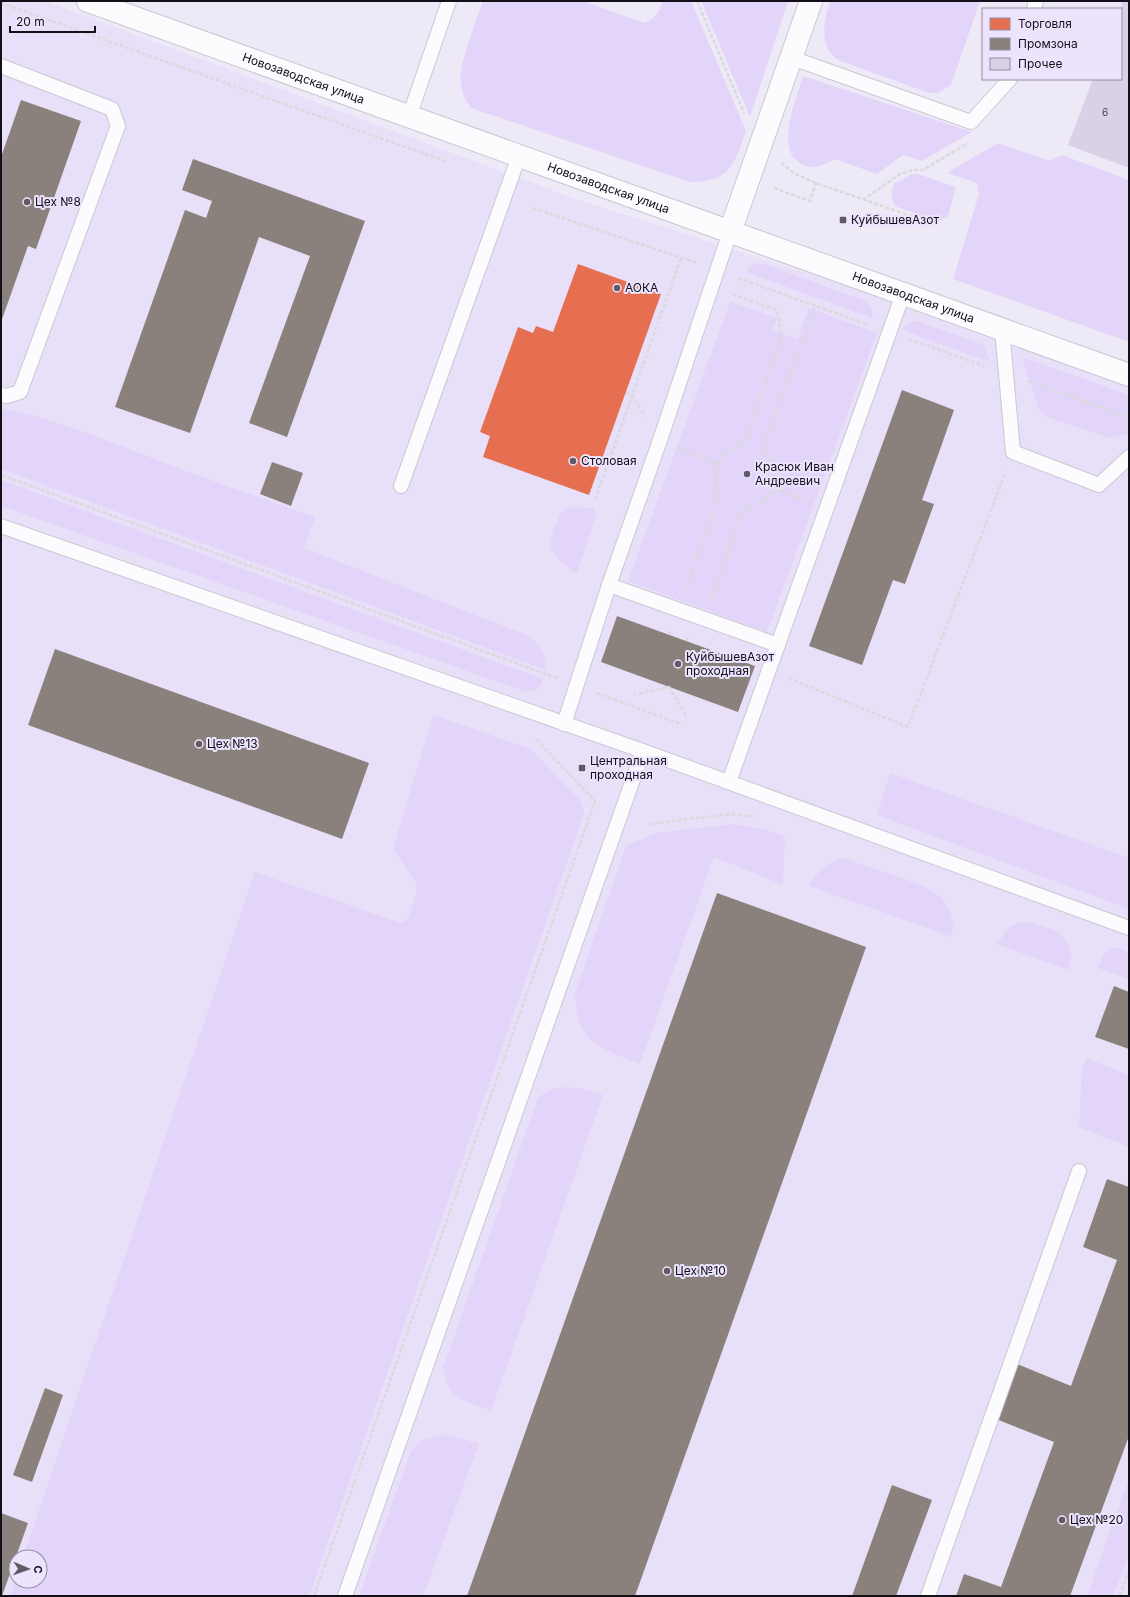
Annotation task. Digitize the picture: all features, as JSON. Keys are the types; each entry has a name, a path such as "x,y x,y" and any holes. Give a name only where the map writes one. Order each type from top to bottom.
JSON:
{"main road":[{"name":"Новозаводская улица","path":"88,1 1129,375"},
{"path":"730,232 812,1"}],"lane":[{"path":"410,117 449,1"},
{"path":"792,58 971,122 1009,80"},
{"path":"1,66 112,109 118,126 20,392 7,396 1,395"},
{"path":"401,486 519,156"},
{"path":"564,724 608,585 660,440 730,232"},
{"path":"729,782 903,294"},
{"path":"1002,329 1013,452 1099,485 1129,457"},
{"path":"1,526 643,751 1129,928"},
{"path":"608,585 778,645"},
{"path":"345,1596 643,751"},
{"path":"928,1596 1079,1171"}],"path":[{"path":"697,1 746,115"},
{"path":"1,3 445,161"},
{"path":"863,200 900,174 913,170 922,170 973,140"},
{"path":"776,159 794,173 816,183 931,223"},
{"path":"769,186 810,201 816,183"},
{"path":"595,500 681,258"},
{"path":"669,635 719,496 715,484 714,473 725,454 744,443 781,339 779,319 776,310 732,294"},
{"path":"704,619 744,508 763,501 769,496 774,488 776,479 775,469 771,458 763,448 815,306"},
{"path":"771,664 790,680 908,726 1013,452"},
{"path":"1,475 684,725"},
{"path":"774,488 827,509"},
{"path":"633,695 669,687 687,717"},
{"path":"314,1596 595,801 532,735"},
{"path":"648,824 729,814 761,817"},
{"path":"1120,1596 1129,1572"}],"shaded area":[{"path":"1,1 45,1 576,199 1129,377 1129,1596 1,1596"},
{"path":"483,1 583,1 644,23 656,15 663,1 691,1 746,131 734,162 723,175 714,179 690,182 471,108 462,91 462,66 468,43"},
{"path":"701,1 788,1 750,117"},
{"path":"830,1 980,1 951,85 938,93 929,93 838,60 827,48 824,33"},
{"path":"803,76 972,132 922,161 903,155 877,174 835,159 818,166 809,167 800,163 793,157 789,148 788,138 791,116"},
{"path":"998,143 1050,161 1062,155 1129,180 1129,342 953,279 979,194 977,183 947,173"},
{"path":"911,174 918,174 956,187 948,216 939,221 897,207 893,202 892,196 894,184"},
{"path":"764,264 866,301 872,308 872,318 746,272 750,266"},
{"path":"730,302 777,318 772,330 797,339 809,308 877,333 767,632 628,581"},
{"path":"913,321 920,322 984,345 990,362 902,330 907,324"},
{"path":"1022,357 1129,395 1129,433 1114,437 1106,437 1047,417 1038,408"},
{"path":"1,408 62,424 198,476 315,517 304,548 529,636 544,654 546,670 1,469"},
{"path":"1,480 543,679 542,682 537,689 526,692 1,506"},
{"path":"575,507 593,508 597,514 577,573 559,559 552,551 551,545 553,534 557,521 565,509"},
{"path":"433,715 531,749 582,803 584,814 309,1596 10,1596 12,1589 48,1589 48,1549 26,1549 255,872 401,923 408,919 416,894 416,883 393,849"},
{"path":"890,773 1129,858 1129,909 877,815"},
{"path":"733,824 764,829 785,836 783,885 714,857 640,1064 599,1046 585,1034 581,1026 575,993 626,846 655,833"},
{"path":"844,858 921,885 941,897 949,909 953,924 952,937 809,886 823,868 832,862"},
{"path":"1021,922 1031,922 1059,932 1068,943 1071,956 1068,970 997,944 1009,927"},
{"path":"1110,948 1119,948 1129,952 1129,979 1098,968 1104,953"},
{"path":"1086,1058 1129,1075 1129,1147 1079,1127 1082,1070"},
{"path":"566,1087 584,1089 603,1095 491,1411 465,1401 453,1393 445,1379 443,1368 538,1098 551,1090"},
{"path":"441,1435 456,1437 479,1444 423,1596 359,1596 411,1451 423,1440"},
{"path":"1129,1478 1129,1555 1113,1596 1087,1596"}],"building: Торговля":[{"path":"578,264 661,294 589,495 483,457 490,436 480,432 518,327 533,333 536,326 553,332"}],"building: Промзона":[{"name":"Цех №8","path":"21,100 81,121 36,249 28,246 1,322 1,157"},
{"path":"193,159 365,221 287,437 249,423 310,256 259,237 190,433 115,407 185,210 206,218 212,201 182,190"},
{"path":"902,390 954,410 922,500 934,504 905,584 893,580 862,665 809,646"},
{"path":"272,462 303,473 291,506 260,494"},
{"name":"КуйбышевАзот проходная","path":"617,616 755,666 738,712 601,662"},
{"name":"Цех №13","path":"55,649 369,763 342,839 28,725"},
{"name":"Цех №10","path":"717,893 866,947 635,1596 467,1596"},
{"path":"1114,986 1129,992 1129,1049 1095,1037"},
{"path":"1107,1179 1129,1187 1129,1436 1070,1596 956,1596 964,1574 1001,1587 1054,1442 996,1419 1017,1364 1071,1386 1117,1260 1083,1247"},
{"path":"45,1388 63,1395 32,1482 13,1475"},
{"path":"892,1485 932,1500 896,1596 852,1596"},
{"path":"1,1513 28,1523 19,1549 8,1549 8,1579 1,1596"}],"building: Прочее":[{"path":"1123,1 1129,1 1129,168 1068,145 1093,80 1122,80 1122,8 1120,8"}],"place":[{"name":"Цех №8","path":"27,202"},
{"name":"КуйбышевАзот","path":"843,220"},
{"name":"АОКА","path":"617,288"},
{"name":"Столовая","path":"573,461"},
{"name":"Красюк Иван Андреевич","path":"747,474"},
{"name":"КуйбышевАзот проходная","path":"678,664"},
{"name":"Цех №13","path":"199,744"},
{"name":"Центральная проходная","path":"582,768"},
{"name":"Цех №10","path":"667,1271"},
{"name":"Цех №20","path":"1062,1520"}]}
